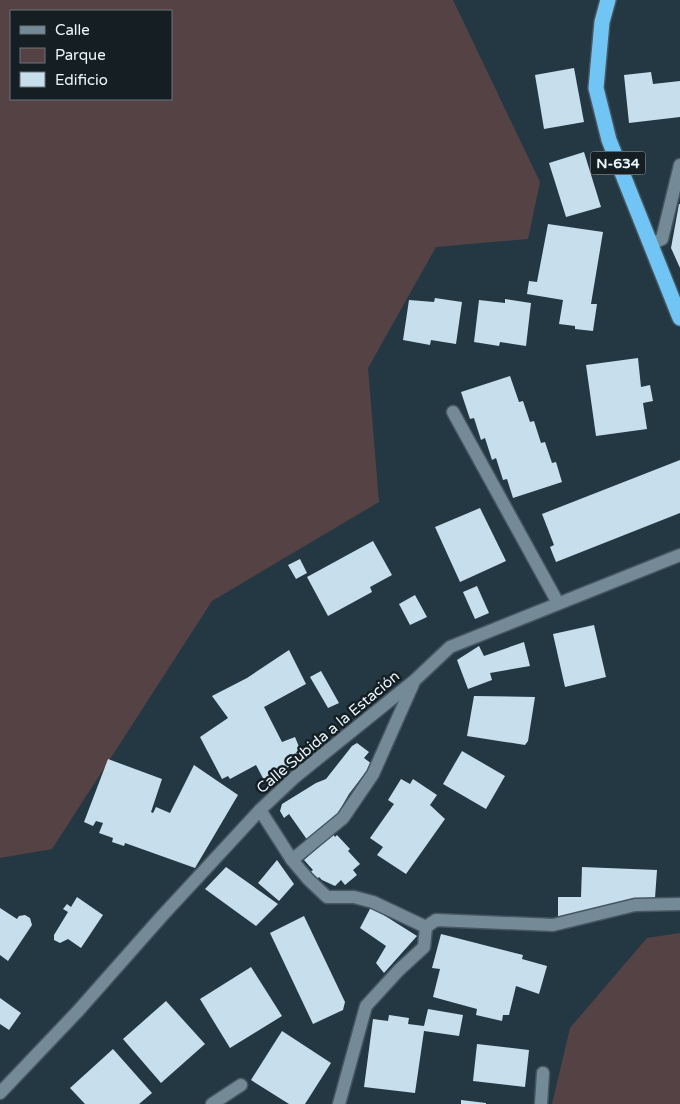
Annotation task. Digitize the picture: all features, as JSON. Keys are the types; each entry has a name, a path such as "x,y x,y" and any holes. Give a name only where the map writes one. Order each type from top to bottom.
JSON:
{"highway":[{"name":"N-634","path":"608,0 602,22 596,88 609,140 680,318"}],"street":[{"path":"651,244 662,239 680,165"},
{"path":"453,412 558,603"},
{"name":"Calle Subida a la Estación","path":"0,1094 260,810 295,777 414,681 450,647 680,555"},
{"path":"292,860 342,818 373,774 414,681"},
{"path":"260,810 292,860 327,897 354,898 373,902 426,927"},
{"path":"339,1104 366,1006 399,970 424,947 426,927 436,920 553,926 635,905 680,904"},
{"path":"541,1104 543,1072"},
{"path":"212,1104 240,1085"}],"green space":[{"path":"0,0 453,0 540,182 528,239 436,247 368,368 379,502 212,601 52,849 0,858"},
{"path":"680,933 680,1104 552,1104 570,1028 647,938"}],"building":[{"path":"574,68 584,122 544,129 535,75"},
{"path":"651,72 653,84 680,81 680,117 629,123 624,75"},
{"path":"584,152 601,207 566,217 549,163"},
{"path":"680,204 680,268 671,248"},
{"path":"548,224 603,232 591,304 597,304 593,331 575,329 575,326 559,324 563,300 527,294 529,281 537,282"},
{"path":"435,298 462,302 456,344 431,340 430,345 403,340 409,300 434,302"},
{"path":"505,299 531,303 526,346 500,342 499,346 474,342 479,300 505,303"},
{"path":"638,358 641,387 650,385 653,401 643,403 647,429 596,436 586,365"},
{"path":"510,376 519,402 523,401 530,422 534,421 541,443 545,442 552,463 556,462 562,482 513,498 507,479 503,480 496,458 492,460 485,438 481,440 474,418 470,419 461,392"},
{"path":"680,460 680,513 556,562 550,547 554,545 542,514"},
{"path":"480,508 506,561 460,582 435,527"},
{"path":"373,541 392,575 370,587 372,592 328,616 307,577"},
{"path":"300,559 307,573 296,579 288,565"},
{"path":"477,586 489,613 475,619 463,592"},
{"path":"415,595 427,617 410,625 399,604"},
{"path":"594,625 606,677 565,687 553,634"},
{"path":"524,642 530,666 490,673 492,680 468,689 457,660 479,646 484,656"},
{"path":"289,650 306,684 264,707 282,742 295,737 304,759 264,780 256,765 230,779 228,776 222,779 200,737 228,718 212,696 247,678"},
{"path":"321,671 339,703 328,708 310,677"},
{"path":"474,696 535,697 528,741 525,745 467,736"},
{"path":"357,743 369,752 364,758 372,764 349,794 338,813 308,841 289,814 284,818 280,811 282,804 326,779 352,746"},
{"path":"462,751 505,776 486,809 443,784"},
{"path":"108,759 162,779 151,812 153,813 156,807 170,813 194,765 238,795 195,868 125,843 124,846 112,842 113,838 99,833 103,823 96,821 93,826 84,822"},
{"path":"401,779 410,784 413,779 437,795 430,805 445,819 406,874 377,855 383,847 370,838 394,804 388,800"},
{"path":"333,834 335,837 337,835 350,849 348,851 360,864 353,870 357,875 345,885 341,880 335,886 319,877 315,881 309,873 313,870 304,860"},
{"path":"277,860 294,884 279,901 258,883"},
{"path":"226,867 278,904 256,926 205,889"},
{"path":"582,867 657,870 655,898 558,917 558,897 581,897"},
{"path":"77,897 103,915 81,948 68,939 60,943 54,940 54,935 68,912 63,909 67,904 71,907"},
{"path":"371,907 417,936 384,973 376,963 386,946 360,928"},
{"path":"0,908 17,919 19,916 25,915 30,918 32,925 8,961 0,955"},
{"path":"304,916 345,1002 343,1010 313,1024 270,933"},
{"path":"441,934 523,955 522,959 547,966 539,994 516,986 509,1015 503,1015 502,1021 476,1015 477,1009 433,997 440,969 432,968"},
{"path":"251,967 282,1016 230,1048 200,999"},
{"path":"0,998 21,1013 9,1030 0,1024"},
{"path":"166,1001 205,1044 161,1083 123,1039"},
{"path":"428,1009 463,1015 459,1036 424,1031 415,1093 364,1087 373,1019 388,1021 389,1015 409,1018 408,1024 424,1026"},
{"path":"282,1031 331,1063 305,1104 289,1104 251,1080"},
{"path":"477,1044 529,1050 525,1087 473,1081"},
{"path":"113,1049 152,1093 139,1104 85,1104 70,1088"},
{"path":"461,1100 486,1103 486,1104 461,1104"}]}
